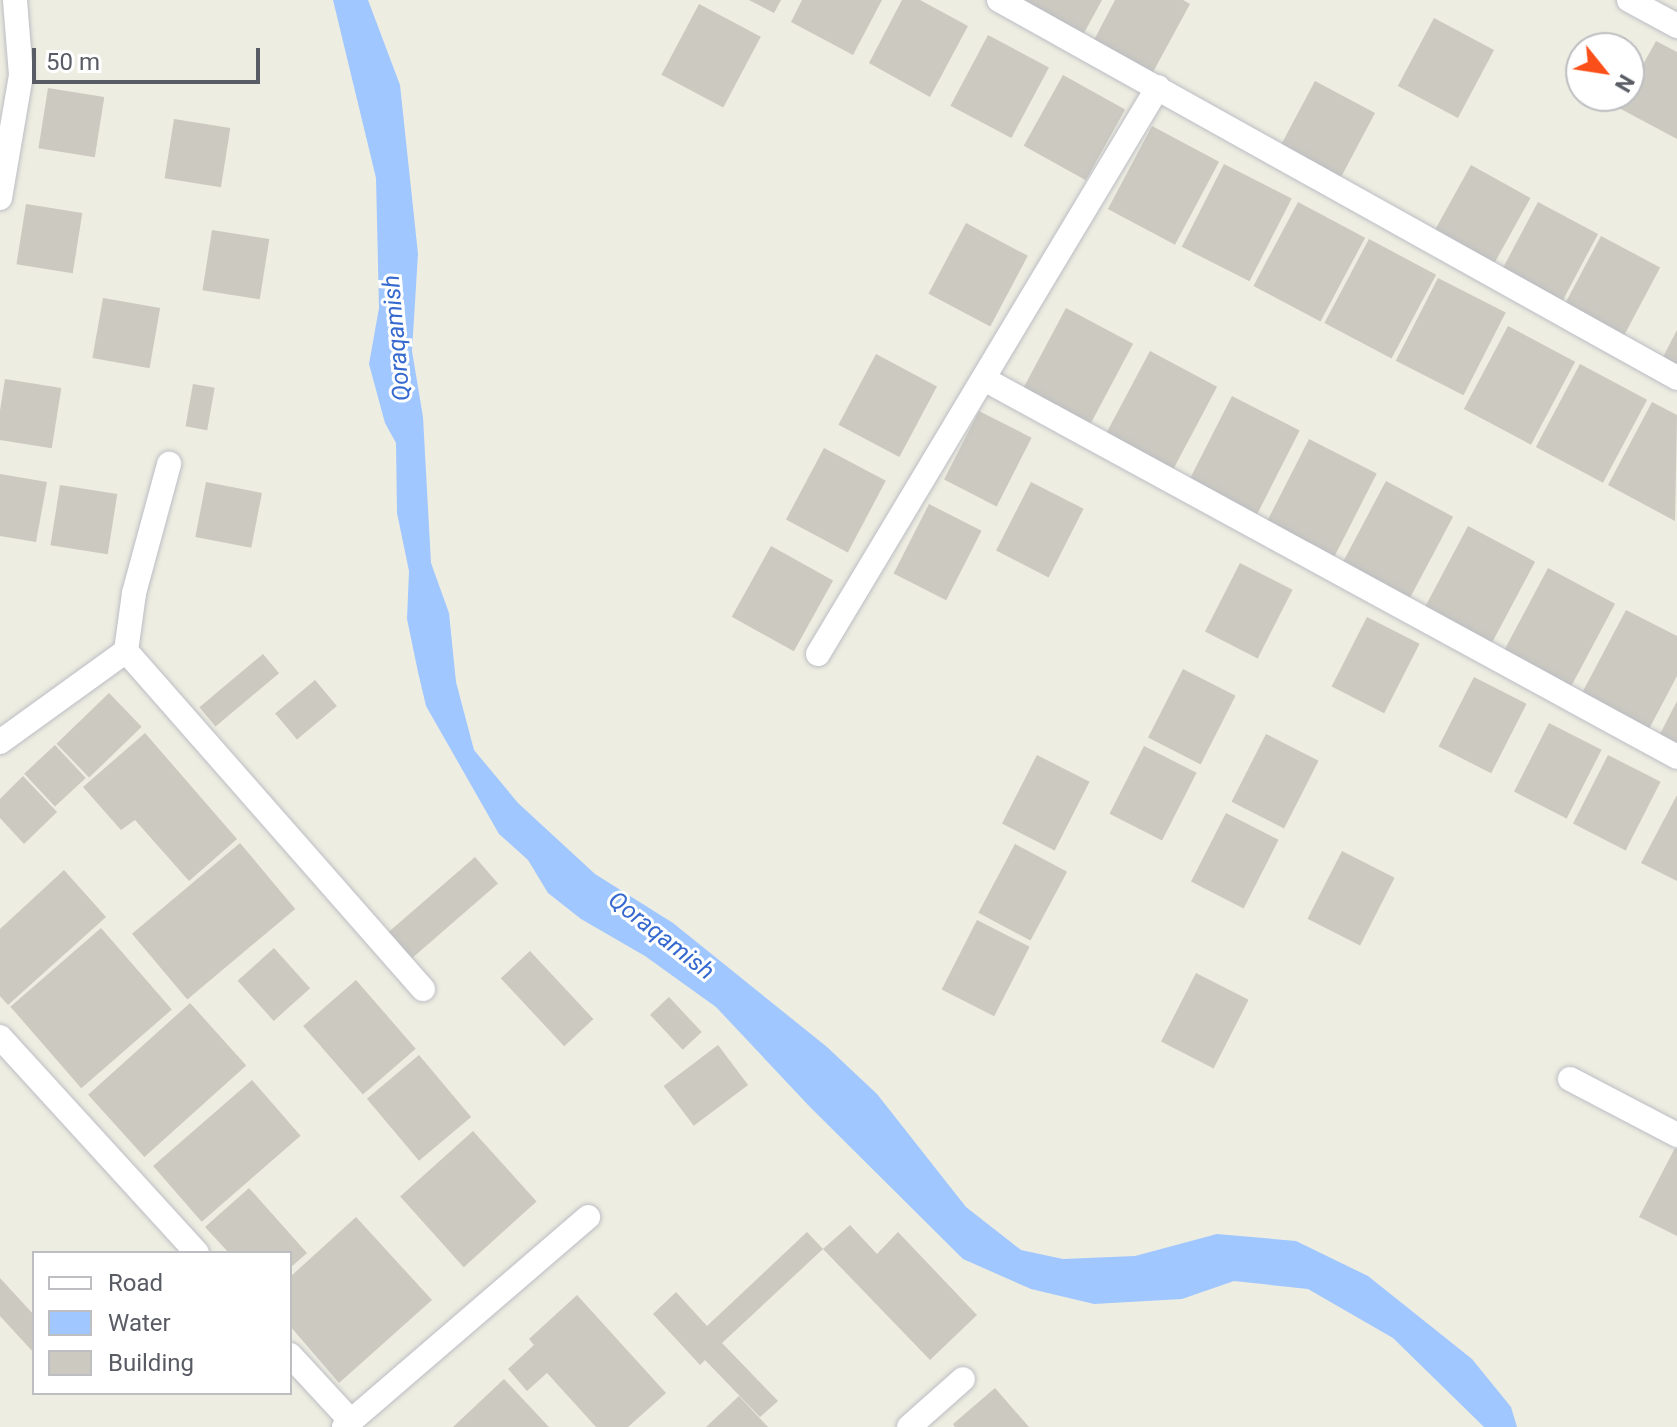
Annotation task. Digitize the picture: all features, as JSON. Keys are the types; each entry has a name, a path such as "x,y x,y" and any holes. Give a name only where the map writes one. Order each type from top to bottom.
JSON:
{"street":[{"path":"0,198 21,75 15,0"},
{"path":"999,0 1677,378"},
{"path":"1629,0 1677,26"},
{"path":"818,654 1158,87"},
{"path":"984,379 1677,757"},
{"path":"0,742 126,651 134,593 169,464"},
{"path":"126,651 423,989"},
{"path":"0,1037 195,1251"},
{"path":"1570,1079 1677,1135"},
{"path":"292,1357 348,1424 588,1217"},
{"path":"909,1427 963,1379"}],"water":[{"name":"Qoraqamish","path":"333,0 368,0 400,85 418,254 412,351 423,417 431,563 449,613 456,682 474,750 518,803 595,874 673,923 827,1047 877,1094 966,1207 1021,1250 1063,1259 1135,1256 1217,1234 1296,1241 1368,1276 1472,1359 1511,1407 1517,1427 1484,1427 1393,1338 1308,1289 1234,1281 1182,1299 1094,1304 1031,1289 963,1259 810,1107 716,1007 645,956 581,919 548,893 528,860 499,834 426,706 407,619 409,571 397,513 396,443 385,423 369,364 379,308 376,178"}],"building":[{"path":"749,0 781,0 774,13"},
{"path":"802,0 882,0 853,55 791,22"},
{"path":"902,0 920,0 968,26 930,97 869,63"},
{"path":"1022,0 1102,0 1084,33"},
{"path":"1115,0 1183,0 1190,4 1153,72 1094,40"},
{"path":"699,4 761,37 723,107 661,75"},
{"path":"1434,18 1494,50 1458,118 1398,86"},
{"path":"988,35 1049,67 1011,138 950,106"},
{"path":"1656,41 1677,52 1677,139 1626,112 1645,112 1645,61"},
{"path":"1063,75 1125,109 1086,180 1024,146"},
{"path":"1315,81 1375,113 1339,181 1279,149"},
{"path":"48,88 104,97 95,157 38,148"},
{"path":"174,119 230,128 221,187 165,178"},
{"path":"1152,126 1219,162 1175,245 1108,209"},
{"path":"1224,164 1292,199 1249,281 1182,247"},
{"path":"1471,165 1530,198 1493,265 1434,232"},
{"path":"1298,202 1365,238 1321,322 1253,286"},
{"path":"1538,202 1598,234 1562,302 1502,270"},
{"path":"26,204 82,213 73,273 16,264"},
{"path":"966,223 1028,256 990,326 928,294"},
{"path":"212,230 269,239 260,299 202,290"},
{"path":"1601,236 1660,267 1624,335 1565,304"},
{"path":"1369,239 1436,275 1392,359 1324,323"},
{"path":"1438,278 1506,313 1463,395 1396,361"},
{"path":"103,298 160,308 150,368 92,358"},
{"path":"1066,308 1133,344 1089,427 1022,391"},
{"path":"1508,326 1575,362 1531,445 1464,409"},
{"path":"1677,330 1677,364 1663,357"},
{"path":"1150,351 1217,387 1173,470 1106,434"},
{"path":"876,354 937,386 899,457 838,425"},
{"path":"1580,364 1647,400 1603,483 1536,447"},
{"path":"5,379 61,388 52,448 0,440 0,411"},
{"path":"193,384 215,388 207,430 186,426"},
{"path":"1232,396 1300,431 1257,515 1189,481"},
{"path":"1652,402 1677,415 1675,521 1608,485"},
{"path":"979,411 1032,438 997,506 944,480"},
{"path":"1309,439 1377,474 1334,557 1266,523"},
{"path":"824,448 886,481 848,552 786,520"},
{"path":"0,474 47,482 36,542 0,536"},
{"path":"1386,481 1453,517 1409,600 1342,564"},
{"path":"206,482 262,493 251,548 195,537"},
{"path":"1031,482 1084,509 1049,577 996,551"},
{"path":"60,485 117,494 108,554 50,545"},
{"path":"929,504 982,531 946,600 894,573"},
{"path":"1468,526 1535,562 1491,646 1423,610"},
{"path":"771,546 833,580 794,651 732,617"},
{"path":"1240,563 1293,590 1258,658 1205,632"},
{"path":"1548,568 1615,604 1571,686 1504,650"},
{"path":"1626,610 1677,636 1677,676 1649,729 1582,693"},
{"path":"1367,617 1420,644 1384,713 1332,686"},
{"path":"263,654 279,673 215,727 199,707"},
{"path":"1183,669 1236,696 1201,764 1148,738"},
{"path":"1474,677 1527,704 1491,773 1439,746"},
{"path":"315,680 337,706 297,739 275,713"},
{"path":"109,693 142,727 89,778 56,744"},
{"path":"1677,701 1677,743 1660,734"},
{"path":"1549,723 1602,750 1567,818 1514,792"},
{"path":"145,733 237,839 189,881 135,820 121,830 83,787"},
{"path":"1266,734 1319,761 1284,829 1231,802"},
{"path":"55,745 86,778 55,807 24,774"},
{"path":"1144,746 1197,773 1162,841 1109,814"},
{"path":"1037,755 1090,782 1055,850 1002,824"},
{"path":"1608,755 1661,782 1626,850 1573,824"},
{"path":"23,776 57,812 24,844 0,818 0,799"},
{"path":"1677,795 1677,881 1641,863"},
{"path":"1226,813 1279,840 1244,908 1191,882"},
{"path":"240,843 295,909 187,1000 132,934"},
{"path":"1015,844 1067,872 1030,941 978,913"},
{"path":"1342,851 1395,878 1360,946 1307,919"},
{"path":"475,857 498,883 408,961 385,935"},
{"path":"64,870 106,917 8,1005 0,996 0,929"},
{"path":"977,920 1030,947 994,1016 942,989"},
{"path":"101,928 172,1010 81,1088 10,1007"},
{"path":"274,948 310,988 274,1021 238,981"},
{"path":"530,951 593,1019 564,1046 501,978"},
{"path":"1196,973 1249,1000 1214,1068 1161,1042"},
{"path":"356,980 416,1049 363,1095 303,1026"},
{"path":"669,997 702,1032 683,1050 650,1015"},
{"path":"190,1003 246,1065 144,1157 88,1095"},
{"path":"718,1045 748,1085 694,1126 664,1086"},
{"path":"419,1055 471,1117 419,1161 367,1099"},
{"path":"252,1080 301,1136 202,1222 153,1166"},
{"path":"473,1131 537,1202 464,1267 400,1197"},
{"path":"1677,1149 1677,1236 1639,1217"},
{"path":"249,1188 307,1253 292,1266 292,1251 227,1251 205,1227"},
{"path":"356,1217 432,1300 339,1383 292,1328 292,1275"},
{"path":"850,1225 877,1254 898,1232 977,1315 930,1360 823,1249"},
{"path":"807,1232 823,1249 722,1343 778,1401 760,1417 705,1360 700,1365 653,1314 676,1292 707,1326"},
{"path":"0,1278 32,1313 32,1351 0,1316"},
{"path":"577,1295 666,1393 628,1427 596,1427 547,1373 527,1391 508,1369 534,1345 529,1339"},
{"path":"504,1379 549,1427 453,1427"},
{"path":"995,1388 1029,1427 955,1427 953,1424"},
{"path":"739,1396 768,1427 706,1427"}]}
